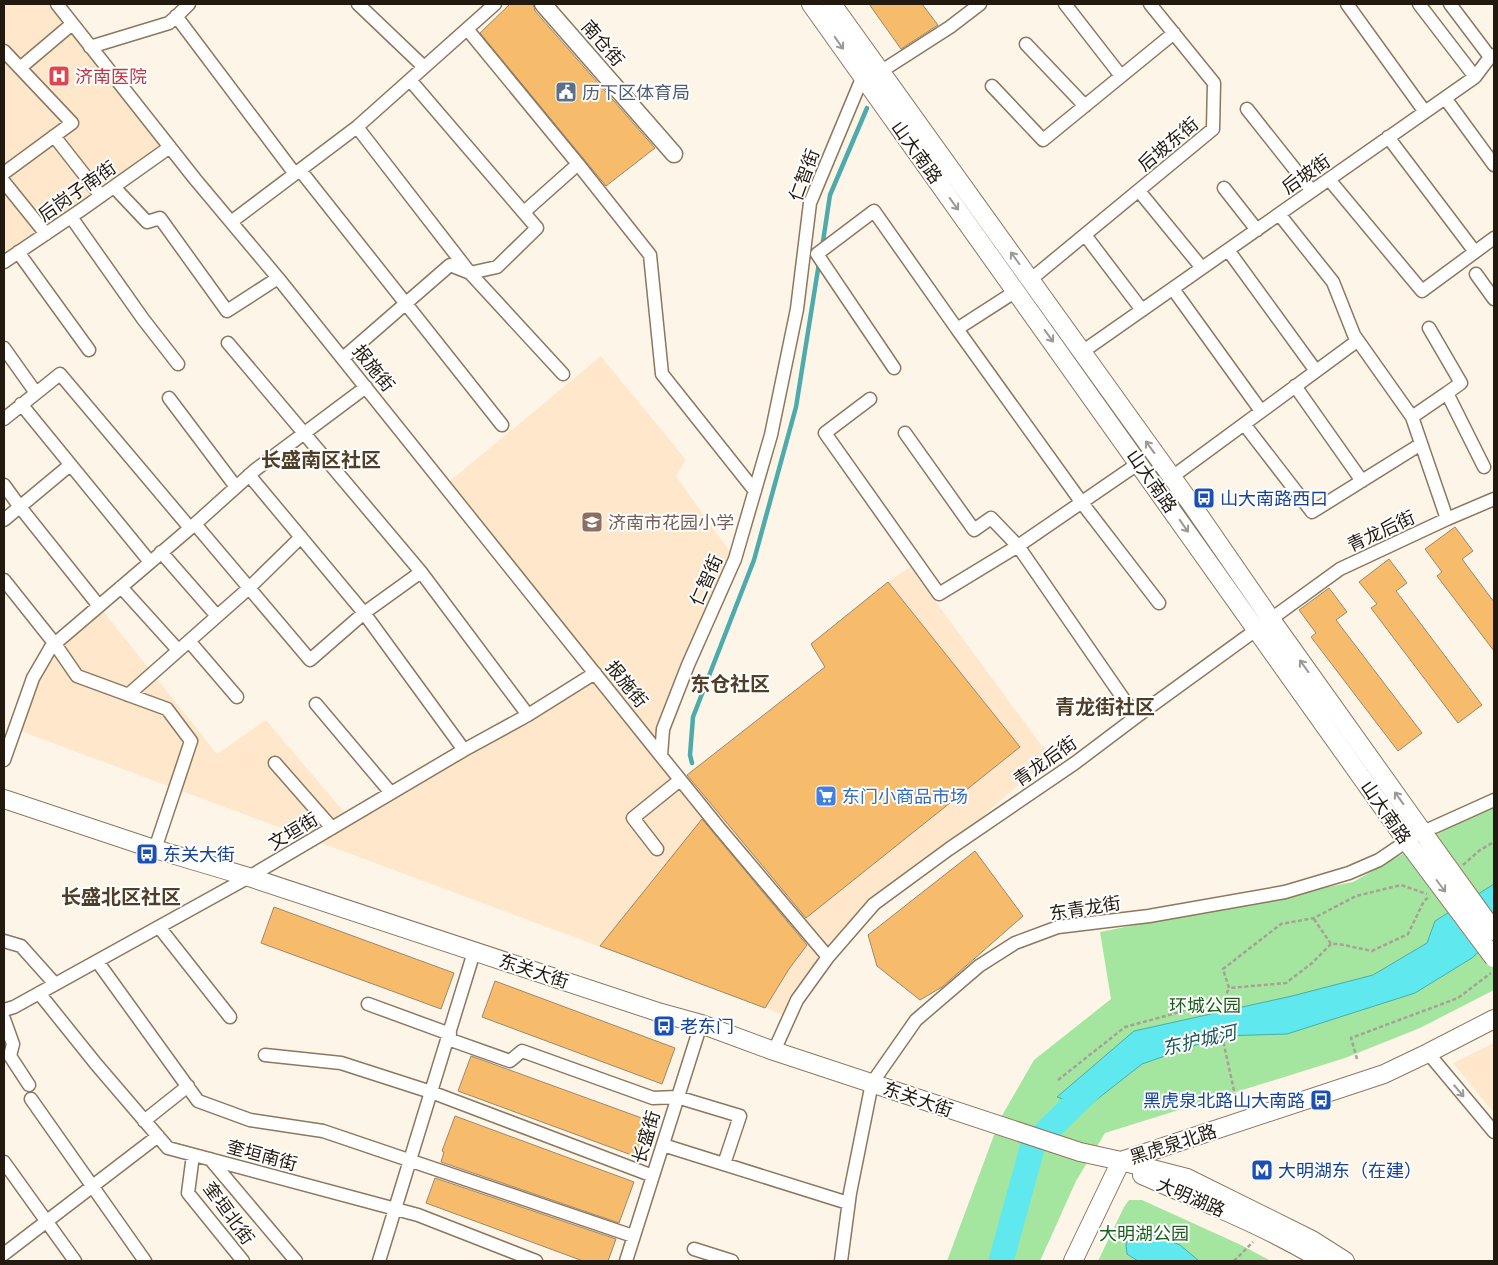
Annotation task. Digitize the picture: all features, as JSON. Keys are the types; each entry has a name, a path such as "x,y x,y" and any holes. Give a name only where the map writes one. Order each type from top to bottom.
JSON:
{"main road":[{"name":"山大南路","path":"811,4 1139,462 1425,835 1494,931"},
{"name":"山大南路","path":"832,4 1172,477 1264,624 1409,844 1494,958"},
{"name":"东关大街","path":"4,799 249,877 661,1014 701,1024 774,1051 1072,1150 1121,1161"},
{"name":"黑虎泉北路","path":"1073,1261 1121,1161 1384,1074 1494,1019"},
{"name":"大明湖路","path":"1121,1161 1136,1173 1276,1235 1323,1261"},
{"name":"大明湖路","path":"1121,1161 1187,1178 1312,1240 1345,1261"}],"street":[{"name":"报施街","path":"57,4 170,147 343,358 662,756"},
{"path":"90,47 169,22 188,4"},
{"path":"358,4 424,68"},
{"path":"231,222 357,127 495,4"},
{"name":"南仓街","path":"542,4 674,154"},
{"path":"880,72 950,27 980,4"},
{"path":"1065,4 1121,76"},
{"name":"后坡东街","path":"1030,280 1213,129 1214,82 1150,4"},
{"path":"1347,4 1425,112"},
{"path":"1419,4 1475,77"},
{"path":"1450,4 1492,56"},
{"path":"176,16 297,172 406,303 502,425"},
{"path":"20,68 72,24"},
{"path":"467,29 650,255 662,374 755,491"},
{"path":"992,86 1043,140 1174,33"},
{"path":"1026,44 1085,106"},
{"path":"4,51 72,123 4,173"},
{"name":"后坡街","path":"1082,352 1475,77 1492,56"},
{"name":"仁智街","path":"662,756 663,729 688,665 735,559 771,435 797,309 810,203 863,76"},
{"path":"343,358 450,266 470,273 497,267 537,228 410,80"},
{"path":"1445,98 1494,166"},
{"path":"1247,109 1312,191"},
{"path":"357,127 470,273 563,374"},
{"path":"54,136 101,196"},
{"path":"1388,138 1475,252"},
{"name":"后岗子南街","path":"4,262 170,147"},
{"path":"524,212 578,164"},
{"path":"4,182 46,234"},
{"path":"1332,183 1422,291 1494,238"},
{"path":"114,187 147,222 160,218 227,311 278,278"},
{"path":"1224,188 1257,230"},
{"path":"1139,190 1202,268"},
{"path":"894,368 817,254 874,211 1082,502 1159,603"},
{"path":"1279,214 1333,282 1357,341 1412,417 1448,519"},
{"path":"71,217 143,319 178,364"},
{"path":"1084,235 1142,310"},
{"path":"1228,250 1316,371"},
{"path":"18,252 89,350"},
{"path":"1476,274 1494,299"},
{"path":"1173,288 1262,411"},
{"path":"957,329 1016,291"},
{"path":"1412,417 1461,383 1429,328"},
{"path":"1172,477 1357,341"},
{"path":"228,343 420,572 528,714"},
{"path":"4,348 36,393"},
{"path":"4,419 60,374 310,660 364,613 420,572"},
{"path":"1295,386 1362,481"},
{"path":"4,760 33,678 51,647 249,475 366,387"},
{"path":"1447,393 1484,466"},
{"path":"169,398 236,486"},
{"path":"870,399 825,433 939,594 1018,546 1139,462"},
{"path":"21,404 150,562"},
{"path":"1244,424 1312,512 1421,444"},
{"path":"906,433 974,530 991,518 1018,546 1136,717"},
{"path":"4,520 70,465"},
{"path":"249,475 364,613 464,750"},
{"path":"4,485 99,606"},
{"name":"青龙后街","path":"774,1051 797,1000 828,957 874,904 949,849 1075,763 1340,570 1494,499"},
{"path":"128,695 249,588 301,537"},
{"path":"161,552 216,616"},
{"path":"4,580 55,644 77,676 167,709 191,741 155,848"},
{"path":"121,587 178,650"},
{"path":"188,641 237,697"},
{"name":"文垣街","path":"4,1010 14,1007 249,877 595,673"},
{"path":"316,704 391,793"},
{"path":"662,756 720,829 828,957"},
{"path":"276,763 332,828"},
{"path":"657,849 633,818 680,780"},
{"name":"东青龙街","path":"841,1261 848,1203 872,1083 916,1020 979,966 1015,943 1058,927 1149,916 1285,892 1349,873 1379,860 1494,800"},
{"path":"159,927 230,1017"},
{"path":"4,941 21,946 55,984"},
{"path":"379,1261 474,952"},
{"path":"97,961 198,1101 250,1120 323,1131 633,1236"},
{"name":"奎垣南街","path":"39,993 96,1064 168,1148 418,1215 536,1261"},
{"path":"368,1004 510,1061 522,1051 653,1098 677,1097 740,1116 724,1164"},
{"path":"4,1019 14,1044 10,1056 29,1085"},
{"name":"长盛街","path":"626,1261 701,1024"},
{"path":"1428,1053 1494,1132"},
{"path":"265,1055 341,1063 432,1092 653,1176"},
{"path":"144,1120 188,1086"},
{"path":"31,1099 145,1261"},
{"path":"4,1254 158,1136"},
{"path":"662,1145 848,1203"},
{"name":"奎垣北街","path":"193,1155 188,1193 243,1261"},
{"path":"210,1159 296,1261"},
{"path":"4,1162 75,1261"},
{"path":"694,1249 732,1261"}],"path":[{"path":"1459,869 1480,850 1494,842"},
{"path":"1058,1080 1125,1026 1224,1000 1229,988 1223,969 1281,924 1314,918 1356,896 1401,885 1431,895 1424,901 1408,934 1372,951 1331,944 1312,963 1286,983 1229,988"},
{"path":"1314,918 1331,944"},
{"path":"1356,1059 1351,1038 1458,998 1494,971"},
{"path":"1222,1036 1235,1095"},
{"path":"1234,1261 1253,1242"}],"shaded area":[{"name":"济南医院","path":"4,4 57,4 170,147 4,267"},
{"name":"老东门","path":"601,356 686,460 676,476 735,559 662,756 681,780 825,667 811,644 888,582 910,567 1050,757 828,957 789,1017 15,729 51,647 99,606 217,754 266,720 349,818 595,673 445,485"},
{"path":"1494,1043 1494,1113 1453,1063"}],"green space":[{"name":"环城公园","path":"1494,802 1494,990 1420,1028 1345,1058 1105,1133 1076,1181 1040,1261 947,1261 1000,1119 1034,1060 1111,999 1100,932 1353,882"},
{"name":"大明湖公园","path":"1129,1200 1142,1200 1241,1245 1271,1261 1098,1261"}],"water":[{"path":"1494,884 1494,938 1472,958 1415,993 1287,1034 1222,1036 1142,1064 1086,1108 1057,1097 1134,1031 1292,996 1373,975 1427,943 1435,921"},
{"path":"1139,1229 1180,1245 1199,1261 1138,1261 1127,1254 1126,1245 1128,1234 1133,1230"}],"building":[{"name":"历下区体育局","path":"510,4 533,4 535,11 655,148 606,186 480,33"},
{"path":"869,4 922,4 938,25 901,49"},
{"path":"1455,527 1473,551 1462,559 1494,602 1494,651 1437,576 1442,572 1425,549"},
{"path":"1389,559 1407,583 1396,591 1482,705 1458,723 1371,608 1377,604 1359,582"},
{"name":"东门小商品市场","path":"888,582 1020,747 806,918 687,775 825,667 811,644"},
{"path":"1329,588 1347,612 1336,620 1422,733 1398,751 1311,637 1316,633 1299,610"},
{"path":"702,819 807,945 789,969 765,1008 600,946"},
{"path":"975,851 1023,916 942,987 920,1000 877,966 868,935"},
{"path":"274,907 454,973 441,1009 261,943"},
{"path":"495,981 675,1048 662,1084 482,1017"},
{"path":"471,1056 650,1121 637,1157 458,1091"},
{"path":"455,1116 634,1182 619,1223 441,1162 444,1152 442,1151"},
{"path":"435,1178 616,1239 608,1261 583,1261 426,1203"}],"waterway":[{"path":"822,248 830,195 867,108"},
{"path":"692,763 690,755 693,717 754,560 796,407 819,263"},
{"name":"东护城河","path":"1001,1261 1033,1145 1098,1081"}],"place":[{"name":"济南医院","path":"59,76"},
{"name":"历下区体育局","path":"566,92"},
{"name":"山大南路西口","path":"1204,498"},
{"name":"济南市花园小学","path":"592,522"},
{"name":"东门小商品市场","path":"826,796"},
{"name":"东关大街","path":"147,854"},
{"name":"老东门","path":"664,1026"},
{"name":"黑虎泉北路山大南路","path":"1321,1100"},
{"name":"大明湖东（在建）","path":"1262,1170"}],"district":[{"name":"长盛南区社区","path":"321,460"},
{"name":"东仓社区","path":"730,684"},
{"name":"青龙街社区","path":"1105,707"},
{"name":"长盛北区社区","path":"121,897"}]}
